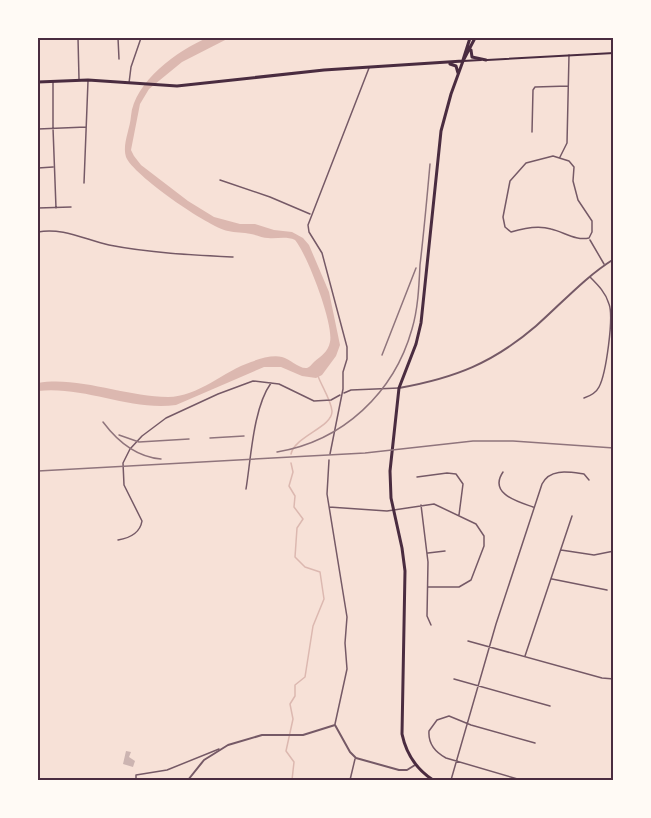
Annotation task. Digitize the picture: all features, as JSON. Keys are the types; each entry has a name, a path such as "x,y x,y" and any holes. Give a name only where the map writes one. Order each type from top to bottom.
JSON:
{"main road":[{"path":"433,780 416,765 407,750 401,727 405,571 393,510 390,471 399,388 416,344 421,323 438,149 445,114 470,38"},
{"path":"463,61 474,39"},
{"path":"474,39 471,56 486,60"},
{"path":"38,82 88,80 160,86 370,66 614,53"},
{"path":"436,63 453,64 458,74"}],"street":[{"path":"78,38 79,80"},
{"path":"118,38 119,59"},
{"path":"129,83 131,67 141,38"},
{"path":"560,157 567,143 569,55"},
{"path":"330,454 342,394 343,372 347,355 346,342 322,253 308,229 310,215 370,66"},
{"path":"84,183 88,80"},
{"path":"53,81 56,208"},
{"path":"532,132 535,87 569,86"},
{"path":"38,129 87,128"},
{"path":"550,156 569,161 574,167 573,181 578,200 592,222 592,232 589,238 579,239 546,228 509,231 504,225 503,217 507,186 521,166 550,156"},
{"path":"38,168 54,167"},
{"path":"220,180 270,197 310,215"},
{"path":"38,208 71,207"},
{"path":"38,232 69,233 95,242 134,248 233,256"},
{"path":"589,238 605,265"},
{"path":"118,540 133,536 142,525 141,517 124,485 122,471 125,457 142,436 166,418 253,381 271,382 293,390 310,400 324,401 351,390 399,388 445,378 484,363 522,337 614,259"},
{"path":"584,398 595,392 601,382 612,319 608,300 590,277"},
{"path":"246,489 249,454 263,397 271,382"},
{"path":"329,459 326,484 348,616 345,643 347,669 335,725 350,752 356,758 404,771 416,765"},
{"path":"503,472 500,484 504,495 534,507"},
{"path":"451,780 496,624 542,484 549,475 560,472 584,474 589,480"},
{"path":"417,477 456,474 463,490 459,516"},
{"path":"421,504 428,553 427,616 431,625"},
{"path":"329,507 384,511 421,504 437,505 476,524 484,536 484,546 474,574 468,583 459,587 428,587"},
{"path":"525,657 572,516"},
{"path":"560,550 586,555 606,554 614,551"},
{"path":"428,553 445,551"},
{"path":"551,579 607,590"},
{"path":"468,641 602,678 614,679"},
{"path":"454,679 550,706"},
{"path":"521,780 442,756 434,748 429,731 433,723 445,716 453,716 468,723 535,743"},
{"path":"136,780 136,775 167,770 256,736 309,734 335,725"},
{"path":"188,780 197,767 219,749"},
{"path":"350,780 356,758"}],"shaded area":[{"path":"207,38 229,38 182,62 149,89 140,104 131,150 141,165 188,201 214,217 240,224 255,224 274,230 292,232 303,238 309,245 329,292 340,345 336,356 322,375 316,378 302,376 281,367 264,367 176,405 141,405 73,392 38,391 38,383 70,382 136,394 179,396 190,393 241,366 267,357 282,357 307,368 328,348 330,333 324,306 306,259 295,240 266,238 248,233 231,232 218,227 189,211 156,187 142,176 126,157 126,142 131,116 140,91 171,59"}],"building":[{"path":"126,751 131,752 129,757 135,761 133,767 123,764"}],"waterway":[{"path":"291,454 299,442 331,417 330,402 318,376"},
{"path":"291,463 293,472 289,486 295,496 294,507 303,519 297,528 295,557 305,567 320,572 324,599 313,626 305,677 295,685 295,696 290,704 293,719 286,751 294,762 292,780"}],"railway":[{"path":"277,452 301,446 344,425 379,393 393,374 404,352 416,314 430,164"},
{"path":"382,355 416,268"},
{"path":"103,422 128,447 152,458 161,459"},
{"path":"119,435 139,442 189,439"},
{"path":"210,438 244,436"},
{"path":"38,471 365,453 473,441 513,441 614,448"}]}
